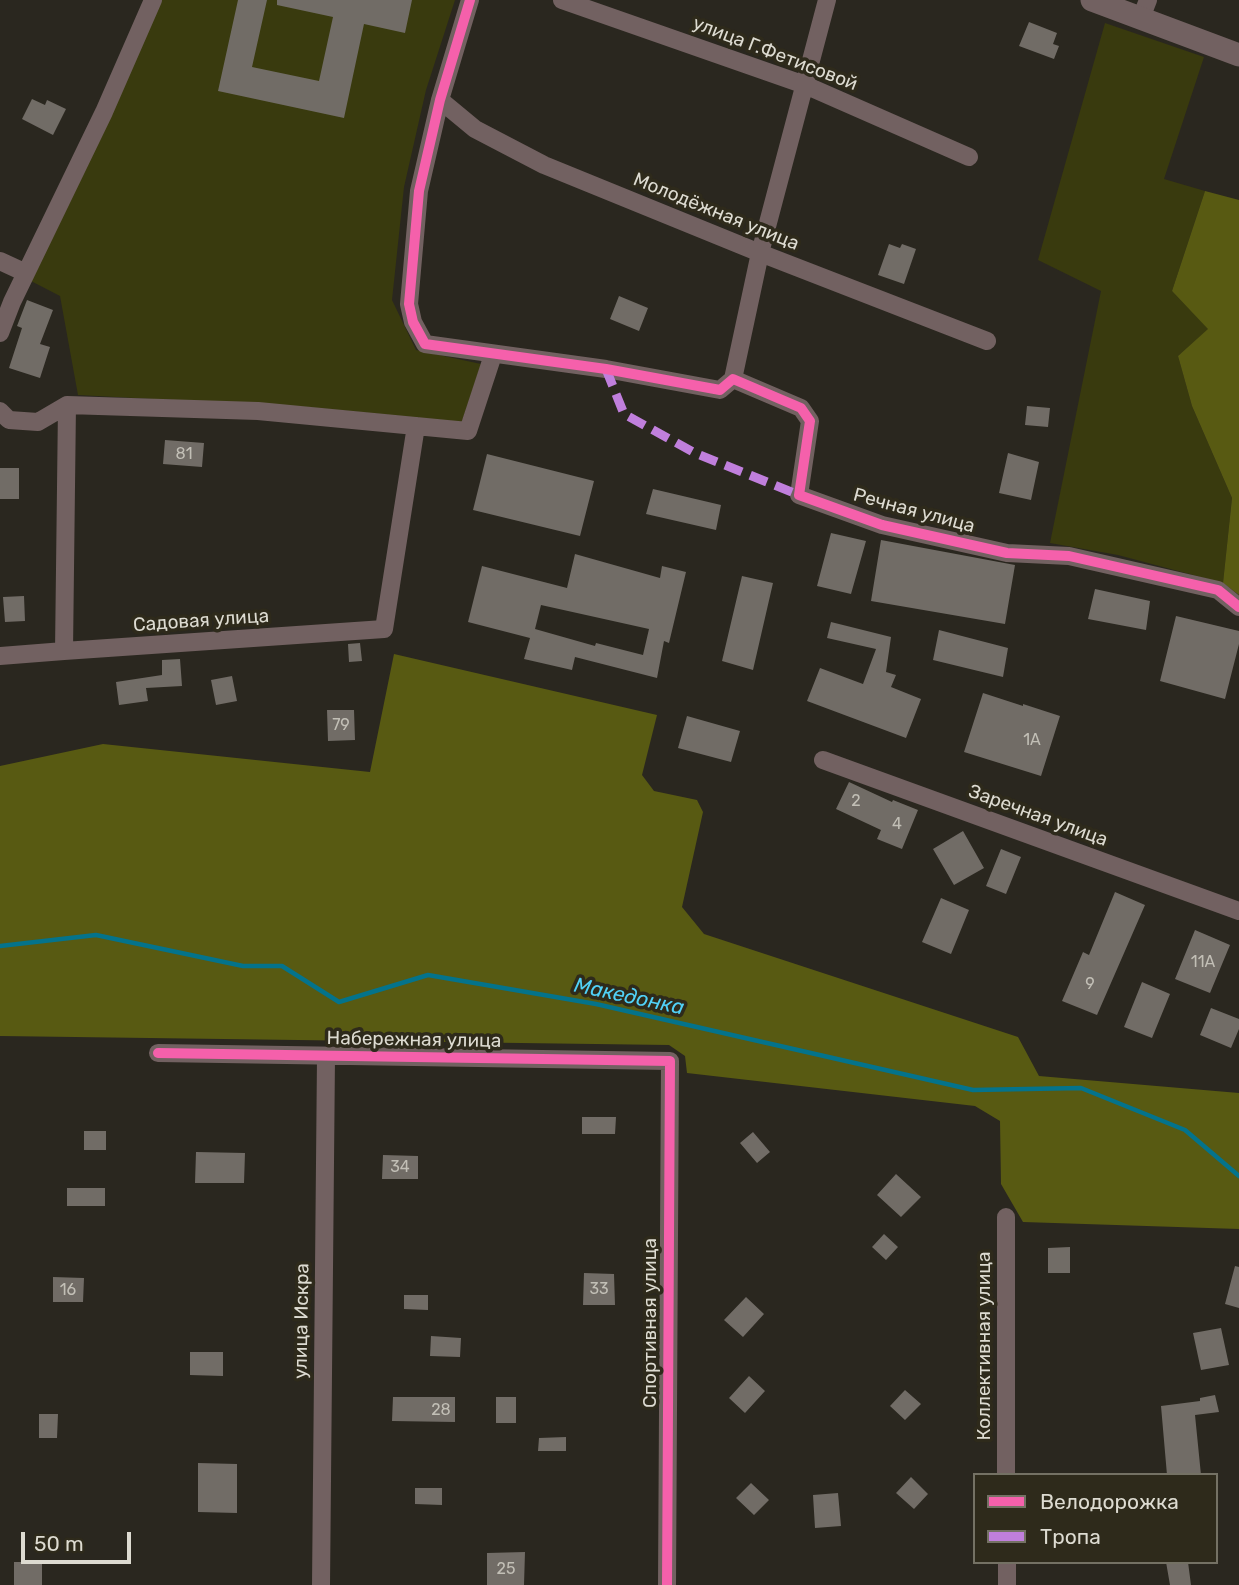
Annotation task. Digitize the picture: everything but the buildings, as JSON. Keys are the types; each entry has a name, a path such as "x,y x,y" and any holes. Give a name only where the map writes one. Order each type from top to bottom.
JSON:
{"street":[{"path":"0,333 104,112 153,0"},
{"path":"470,0 440,100 419,191 409,304 425,344 606,369 720,390 733,379 760,253 827,0"},
{"name":"улица Г.Фетисовой","path":"562,0 806,85 969,157"},
{"path":"1093,0 1144,9 1239,55"},
{"name":"Молодёжная улица","path":"440,100 475,129 544,164 760,253 987,341"},
{"path":"0,261 26,273"},
{"path":"0,411 9,420 38,422 67,405 258,411 468,431 493,355"},
{"name":"Речная улица","path":"733,379 801,408 810,421 799,495 883,525 1007,552 1069,556 1218,590 1239,607"},
{"path":"0,656 64,652 67,405"},
{"name":"Садовая улица","path":"64,652 384,629 416,426"},
{"name":"Заречная улица","path":"823,760 1239,911"},
{"name":"Набережная улица","path":"158,1054 670,1061"},
{"name":"улица Искра","path":"320,1585 326,1057"},
{"name":"Спортивная улица","path":"667,1585 670,1061"},
{"name":"Коллективная улица","path":"1006,1217 1006,1473"},
{"path":"1007,1564 1007,1585"}],"shaded area":[{"path":"161,0 455,0 426,90 404,187 392,300 416,350 481,364 462,422 306,407 78,395 60,296 31,281"},
{"path":"1105,23 1204,57 1164,179 1205,191 1172,291 1209,329 1178,356 1192,406 1232,498 1223,583 1118,555 1050,543 1101,291 1038,260"},
{"path":"1205,191 1239,200 1239,595 1223,583 1232,498 1192,406 1178,356 1208,329 1172,291"},
{"path":"394,654 657,715 642,775 654,791 697,800 703,812 682,907 704,934 1018,1037 1039,1076 1239,1093 1239,1229 1023,1222 1001,1184 1000,1121 975,1106 687,1073 685,1056 669,1045 0,1036 0,766 103,744 370,772"}],"waterway":[{"name":"Македонка","path":"0,946 96,935 243,966 282,966 339,1002 428,975 596,1004 973,1090 1081,1088 1185,1130 1239,1176"}],"marked path":[{"path":"606,369 624,414 695,453 799,495"}],"cycle path":[{"path":"470,0 440,100 419,191 409,304 413,322 425,344 606,369 720,390 733,379 801,408 810,421 799,495 882,525 1007,553 1069,556 1218,590 1239,607"},
{"path":"158,1053 670,1061 667,1585"}]}
